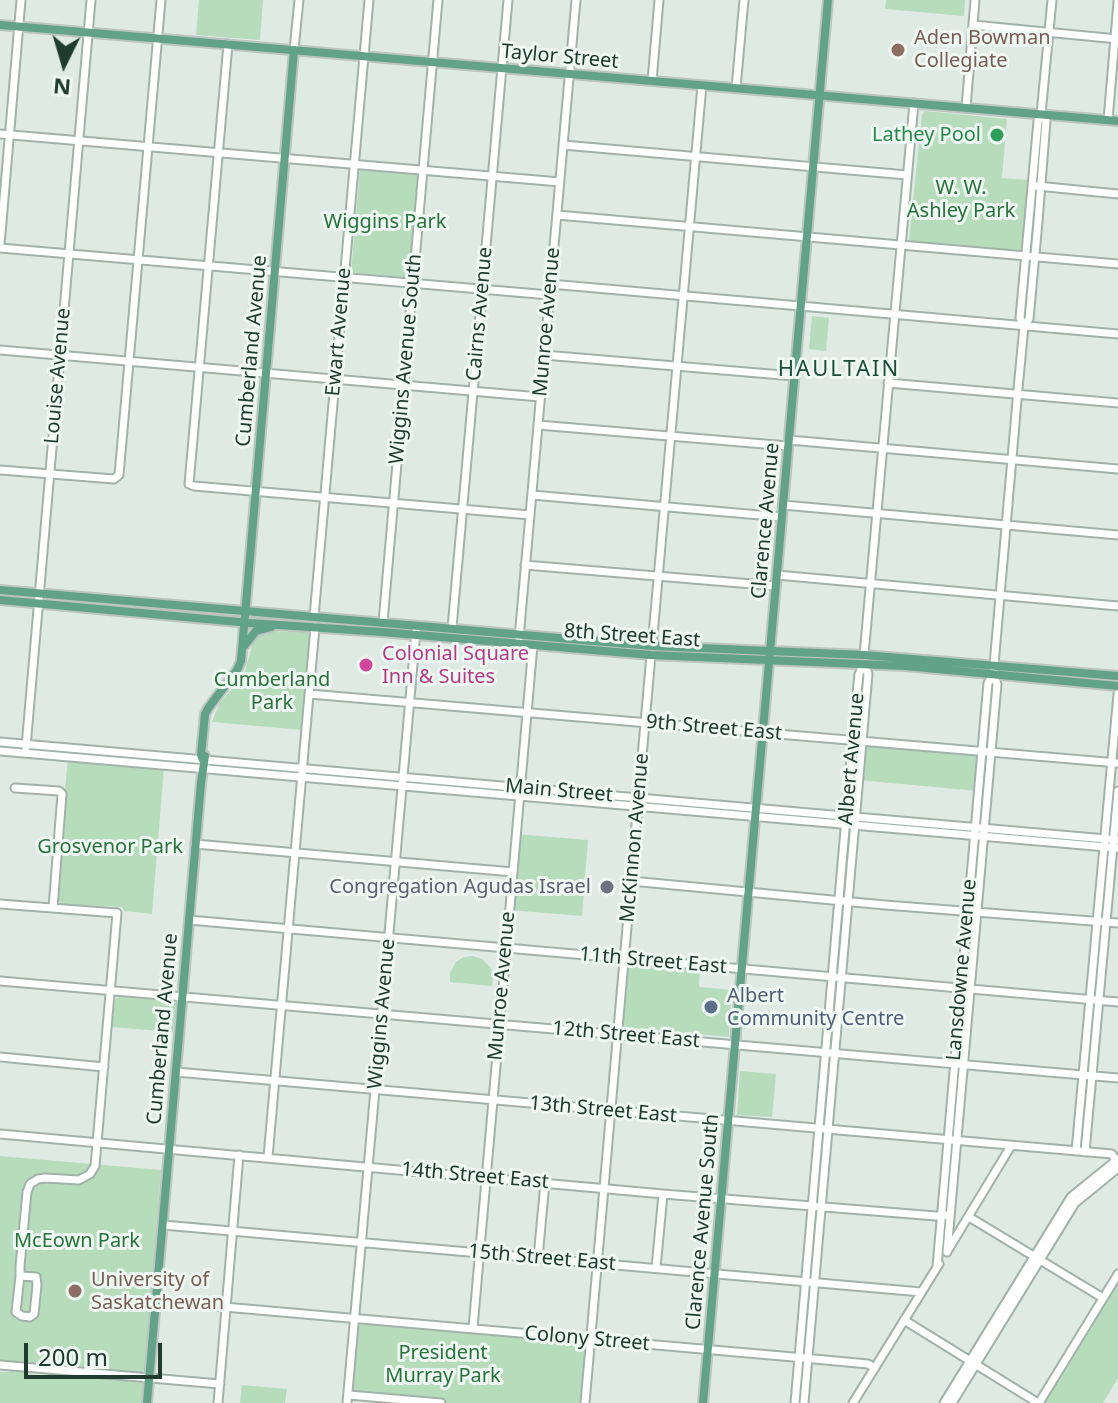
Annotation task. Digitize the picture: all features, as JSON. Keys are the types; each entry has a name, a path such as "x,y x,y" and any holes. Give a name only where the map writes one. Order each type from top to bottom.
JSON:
{"main road":[{"name":"Clarence Avenue","path":"735,1044 828,0"},
{"name":"Taylor Street","path":"0,25 1118,121"},
{"name":"Cumberland Avenue","path":"147,1403 202,764 216,697 241,661 294,50"},
{"name":"8th Street East","path":"0,590 245,610 315,622 651,651"},
{"name":"8th Street East","path":"0,600 284,626 315,622 383,622 416,630 452,628 519,639 533,645 864,659 1118,676"},
{"path":"80,607 111,606 122,601"},
{"path":"242,650 256,631 284,626"},
{"name":"8th Street East","path":"993,670 1118,686"},
{"name":"Clarence Avenue South","path":"703,1403 735,1044"}],"street":[{"path":"21,0 5,134 0,246 550,295"},
{"name":"Louise Avenue","path":"26,749 91,0"},
{"path":"0,470 117,478 119,475 161,0"},
{"name":"Cumberland Avenue","path":"294,50 299,0"},
{"name":"Ewart Avenue","path":"268,1157 369,0"},
{"name":"Wiggins Avenue South","path":"383,622 438,0"},
{"name":"Cairns Avenue","path":"452,628 508,0"},
{"name":"Munroe Avenue","path":"519,639 576,0"},
{"path":"652,81 659,0"},
{"path":"736,88 744,0"},
{"path":"966,108 975,0"},
{"name":"Lansdowne Avenue","path":"952,1140 960,988 988,683 993,670 1000,595 1024,326 1020,318 1030,256 1038,121 1052,0"},
{"path":"1108,120 1118,2"},
{"path":"973,25 1116,38"},
{"path":"228,44 189,484 530,515"},
{"name":"McKinnon Avenue","path":"585,1403 702,85"},
{"name":"Albert Avenue","path":"795,1403 803,1358 810,1282 858,741 859,674 864,659 914,103"},
{"path":"5,134 560,182"},
{"path":"563,145 907,175"},
{"path":"1036,186 1118,194"},
{"path":"557,215 1118,264"},
{"path":"550,284 1118,334"},
{"path":"0,350 540,397"},
{"path":"544,355 794,376"},
{"path":"888,383 1118,403"},
{"path":"538,425 883,448 1118,469"},
{"path":"532,495 782,517"},
{"path":"783,505 1118,535"},
{"path":"525,565 776,586"},
{"path":"777,575 1118,606"},
{"name":"Wiggins Avenue","path":"348,1399 416,630"},
{"name":"Munroe Avenue","path":"473,1328 533,645"},
{"name":"Lansdowne Avenue","path":"937,1267 963,1065 997,684 993,670"},
{"name":"9th Street East","path":"309,694 1114,763"},
{"path":"1112,844 1118,694"},
{"name":"Main Street","path":"0,742 26,749"},
{"name":"Main Street","path":"0,751 26,749 202,764 302,777 402,781 1112,844"},
{"name":"Main Street","path":"202,764 303,767 402,781"},
{"path":"15,788 62,794 53,908"},
{"path":"1088,1076 1090,999 1118,791"},
{"path":"195,844 513,872"},
{"path":"631,881 1118,923"},
{"path":"0,904 117,913 94,1169 85,1177 75,1180 42,1178 30,1184 16,1312 27,1317 34,1314 36,1277 20,1276"},
{"name":"11th Street East","path":"189,920 1118,1002"},
{"path":"1081,1152 1099,1000 1102,922"},
{"name":"12th Street East","path":"0,981 1118,1078"},
{"path":"0,1057 104,1067"},
{"name":"13th Street East","path":"176,1072 1112,1154 1118,1164"},
{"name":"14th Street East","path":"0,1134 663,1194 945,1216"},
{"path":"853,1403 1011,1146"},
{"path":"218,1403 239,1155"},
{"path":"944,1403 973,1362 1071,1197 1118,1164"},
{"path":"538,1258 545,1182"},
{"path":"656,1268 663,1194"},
{"name":"Lansdowne Avenue","path":"945,1216 947,1252"},
{"path":"969,1217 1103,1298"},
{"name":"15th Street East","path":"163,1225 921,1292"},
{"path":"904,1320 1039,1403 1118,1274"},
{"name":"Colony Street","path":"156,1301 708,1349 868,1364 875,1368"},
{"name":"Albert Avenue","path":"803,1358 804,1403"},
{"path":"952,1403 973,1362"},
{"path":"0,1365 220,1384"},
{"path":"348,1399 441,1403"}],"green space":[{"path":"199,0 263,0 260,40 196,35"},
{"path":"886,0 965,0 964,16 885,9"},
{"name":"W. W. Ashley Park","path":"925,111 1007,119 1002,178 1029,180 1021,251 911,242 922,114"},
{"name":"Wiggins Park","path":"360,169 419,173 410,278 351,272"},
{"path":"812,316 829,318 826,351 809,349"},
{"name":"Cumberland Park","path":"307,632 311,636 303,730 212,722 219,704 244,674 254,639 262,633"},
{"path":"862,741 982,751 978,791 858,780"},
{"name":"Grosvenor Park","path":"68,760 164,768 152,914 124,911 122,907 62,904 57,900"},
{"path":"516,834 588,840 582,916 509,910"},
{"path":"473,956 482,959 491,968 492,986 450,982 450,973 456,962"},
{"path":"628,963 700,970 699,987 732,990 729,1037 622,1027"},
{"path":"119,996 176,1003 173,1032 112,1027 115,1000"},
{"path":"740,1071 776,1074 772,1117 737,1115"},
{"name":"McEown Park","path":"0,1156 161,1170 145,1368 142,1373 0,1360"},
{"path":"1118,1281 1118,1378 1103,1403 1041,1403"},
{"name":"President Murray Park","path":"355,1319 590,1339 585,1403 444,1403 349,1395"},
{"path":"9,1368 47,1376 45,1371 143,1380 142,1403 0,1403 0,1372 11,1372"},
{"path":"242,1385 287,1389 285,1403 240,1403"}],"place":[{"name":"Aden Bowman Collegiate","path":"898,50"},
{"name":"Lathey Pool","path":"997,135"},
{"name":"Colonial Square Inn & Suites","path":"366,665"},
{"name":"Congregation Agudas Israel","path":"607,887"},
{"name":"Albert Community Centre","path":"711,1007"},
{"name":"University of Saskatchewan","path":"75,1291"}],"district":[{"name":"HAULTAIN","path":"839,370"}]}
